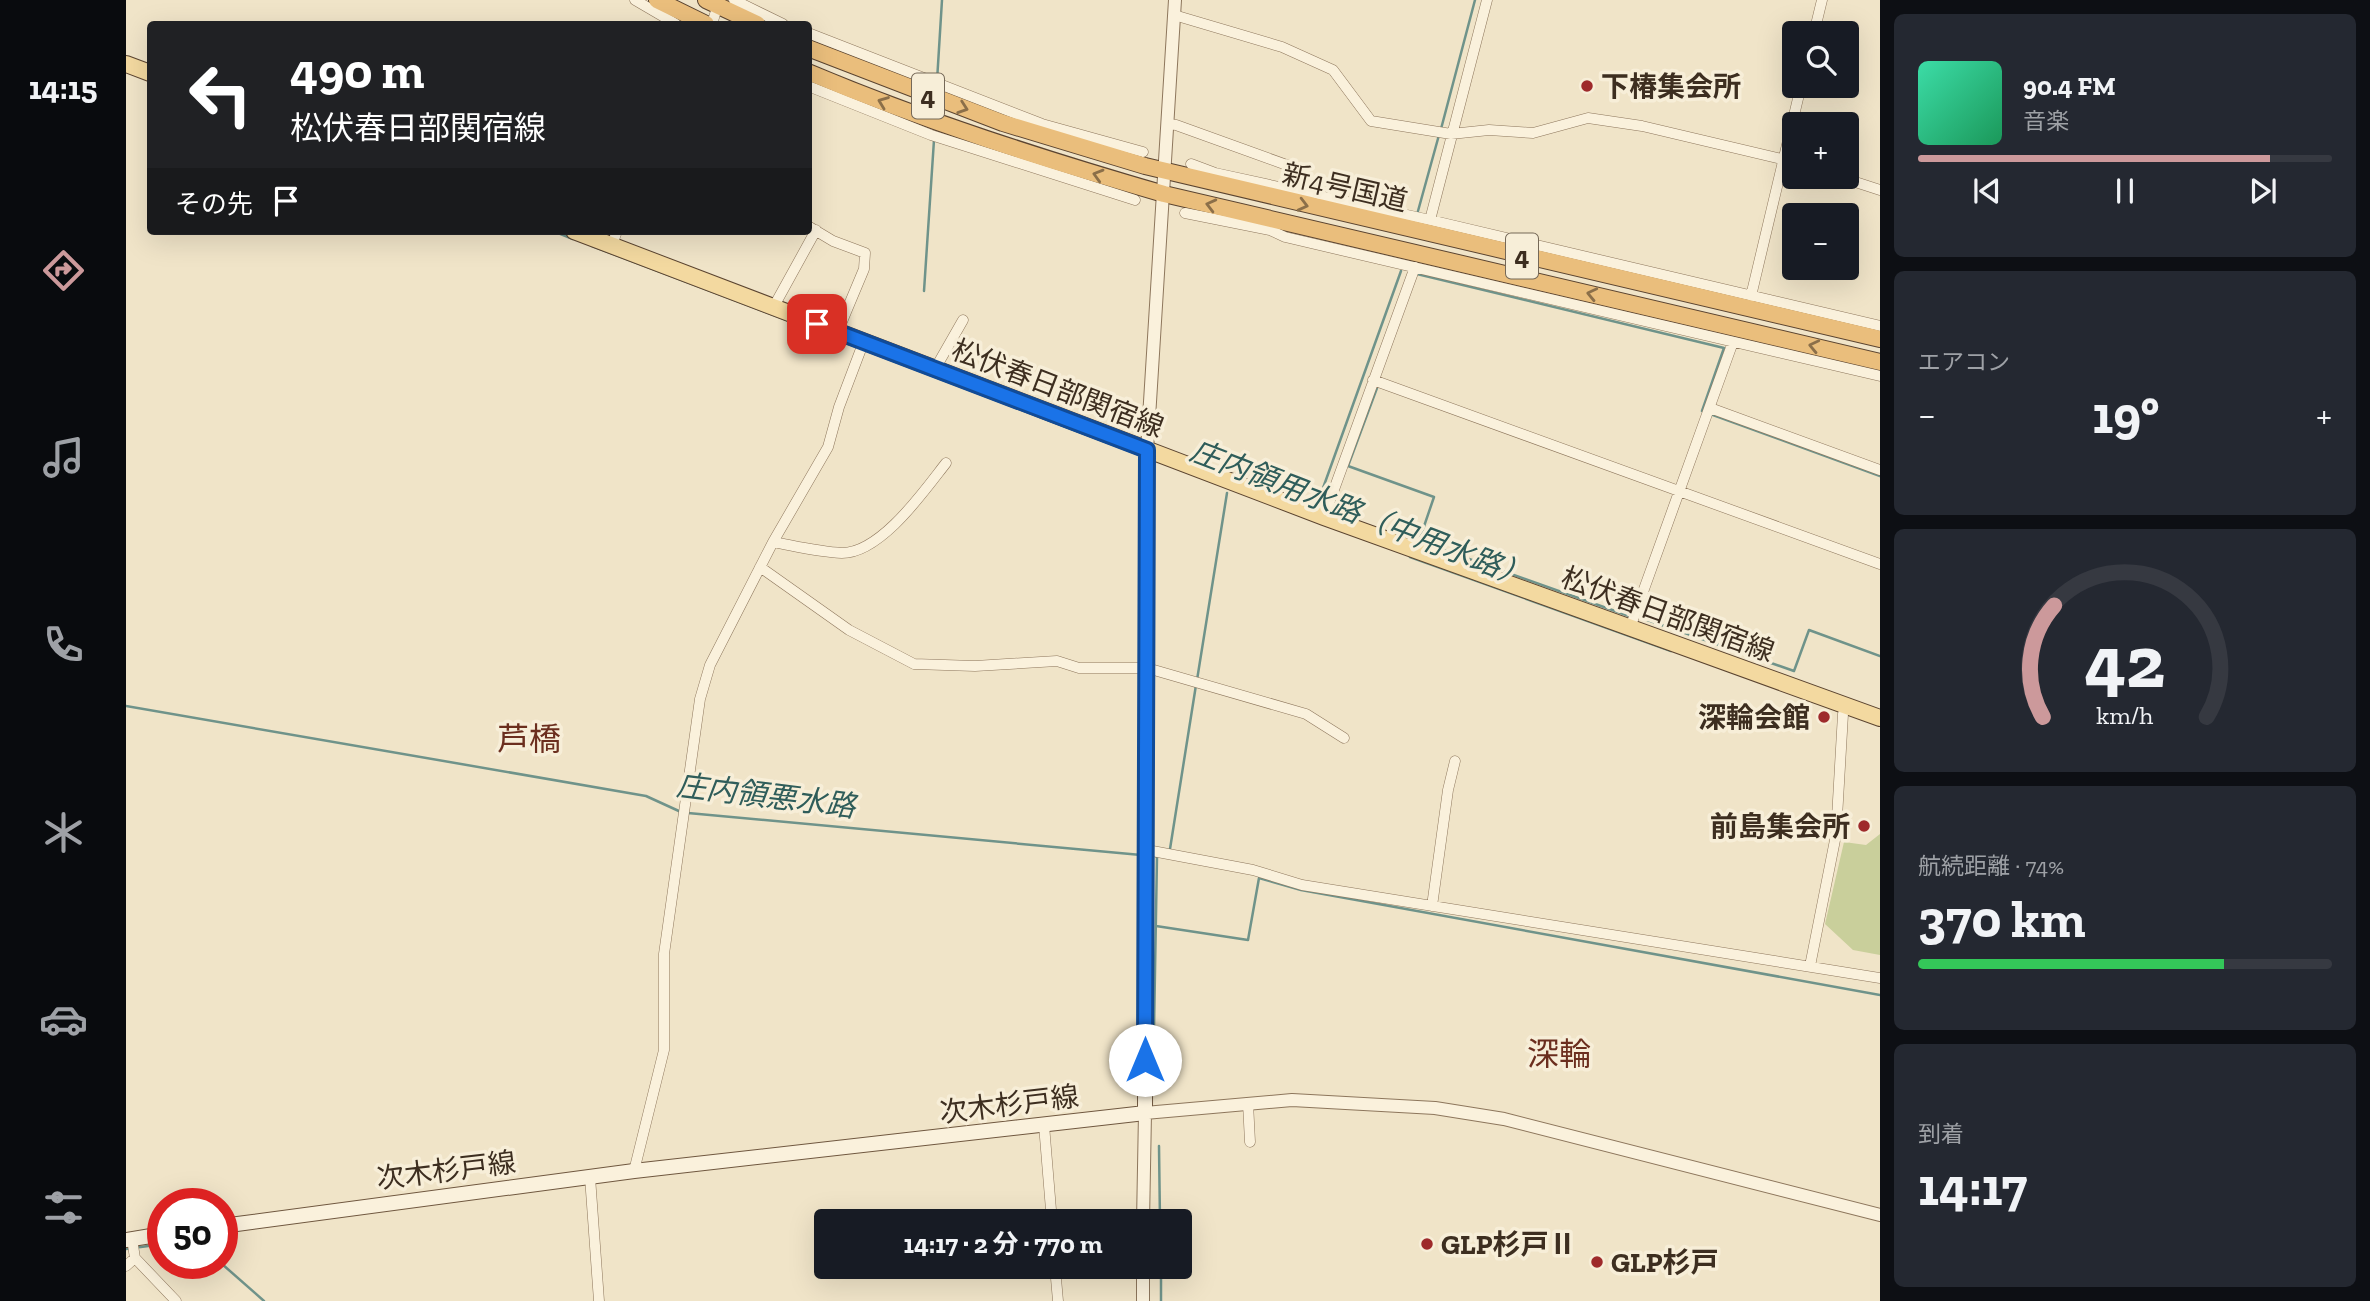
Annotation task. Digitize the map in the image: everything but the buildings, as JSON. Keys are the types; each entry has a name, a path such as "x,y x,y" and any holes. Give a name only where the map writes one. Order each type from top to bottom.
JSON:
{"highway":[{"path":"657,0 700,21"},
{"path":"714,2 751,21"},
{"name":"新4号国道","path":"812,50 899,85 1165,171 1228,181 1736,299 1880,339"},
{"name":"新4号国道","path":"812,74 1045,164 1164,194 1257,222 1880,362"}],"main road":[{"path":"126,64 147,72"},
{"name":"松伏春日部関宿線","path":"614,238 773,308 1147,450 1324,517 1880,718"},
{"path":"1144,1113 1147,450"},
{"name":"次木杉戸線","path":"238,1224 634,1171 1144,1113"},
{"path":"129,1239 147,1236"}],"street":[{"path":"636,0 672,21"},
{"path":"734,0 777,21"},
{"path":"1147,450 1175,0"},
{"path":"1430,219 1487,0"},
{"path":"1817,21 1822,0"},
{"path":"712,21 714,2"},
{"path":"1174,15 1282,47 1333,70 1371,121 1451,134 1489,130 1533,133 1588,118 1642,126 1782,158"},
{"path":"812,35 1051,133 1143,152"},
{"path":"812,88 931,135 1001,159 1045,164 1076,183 1135,200"},
{"path":"1168,124 1295,168 1289,187"},
{"path":"1191,164 1228,181 1289,187 1430,219 1736,299 1751,296 1880,326"},
{"path":"1859,183 1880,190"},
{"path":"1751,296 1782,185"},
{"path":"1185,213 1257,222 1415,267 1880,376"},
{"path":"812,228 832,241 866,253 864,269 838,331"},
{"path":"773,308 809,235"},
{"path":"1324,517 1415,267"},
{"path":"935,369 962,320"},
{"path":"634,1171 664,1050 664,954 700,699 710,665 773,542 828,447 839,407 864,341"},
{"path":"1630,628 1733,342"},
{"path":"1373,380 1880,564"},
{"path":"1710,408 1880,470"},
{"path":"773,542 845,553 878,538 891,530 946,463"},
{"path":"760,567 849,630 914,664 975,666 1056,661 1079,668 1147,668 1306,714 1344,738"},
{"path":"1810,966 1836,835 1843,714 1846,706"},
{"path":"1432,906 1448,790 1455,761"},
{"path":"1147,850 1253,870 1302,885 1880,978"},
{"path":"1143,1209 1144,1113 1292,1100 1363,1102 1504,1119 1880,1215"},
{"path":"1248,1103 1250,1142"},
{"path":"1044,1125 1051,1209"},
{"path":"590,1177 599,1301"},
{"path":"129,1239 135,1258 176,1301"},
{"path":"126,1266 135,1258"},
{"path":"1056,1279 1058,1301"},
{"path":"1143,1279 1143,1301"}],"green space":[{"path":"1880,834 1880,955 1853,950 1825,924 1844,842 1866,845"}],"waterway":[{"path":"937,81 942,0"},
{"path":"1441,129 1475,0"},
{"path":"1418,211 1439,135"},
{"path":"924,291 934,140"},
{"name":"庄内領用水路（中用水路）","path":"563,235 573,239"},
{"name":"庄内領用水路（中用水路）","path":"592,246 831,337"},
{"path":"1318,502 1401,271"},
{"path":"1417,274 1724,348 1702,411"},
{"path":"1377,388 1348,466 1434,497 1419,541 1629,616"},
{"path":"1713,415 1880,476"},
{"name":"庄内領用水路（中用水路）","path":"1040,417 1106,442"},
{"path":"1197,680 1227,493"},
{"name":"庄内領用水路（中用水路）","path":"1410,557 1671,651"},
{"path":"1636,616 1794,671 1809,630 1880,656"},
{"path":"1170,849 1196,685"},
{"name":"庄内領悪水路","path":"126,706 646,796 681,812"},
{"name":"庄内領悪水路","path":"688,813 1141,855"},
{"path":"1153,1086 1155,856"},
{"path":"1156,926 1248,940 1259,878 1301,890 1880,995"},
{"path":"1159,1146 1160,1209"},
{"path":"126,1249 147,1246"},
{"path":"238,1278 264,1301"},
{"path":"1161,1279 1161,1301"}],"place":[{"name":"下椿集会所","path":"1587,86"},
{"name":"深輪会館","path":"1824,717"},
{"name":"前島集会所","path":"1864,826"},
{"name":"GLP杉戸Ⅱ","path":"1427,1244"},
{"name":"GLP杉戸","path":"1597,1262"}],"district":[{"name":"芦橋","path":"529,739"},
{"name":"深輪","path":"1559,1054"}],"route":[{"path":"817,324 1147,450 1145,1060"}]}
